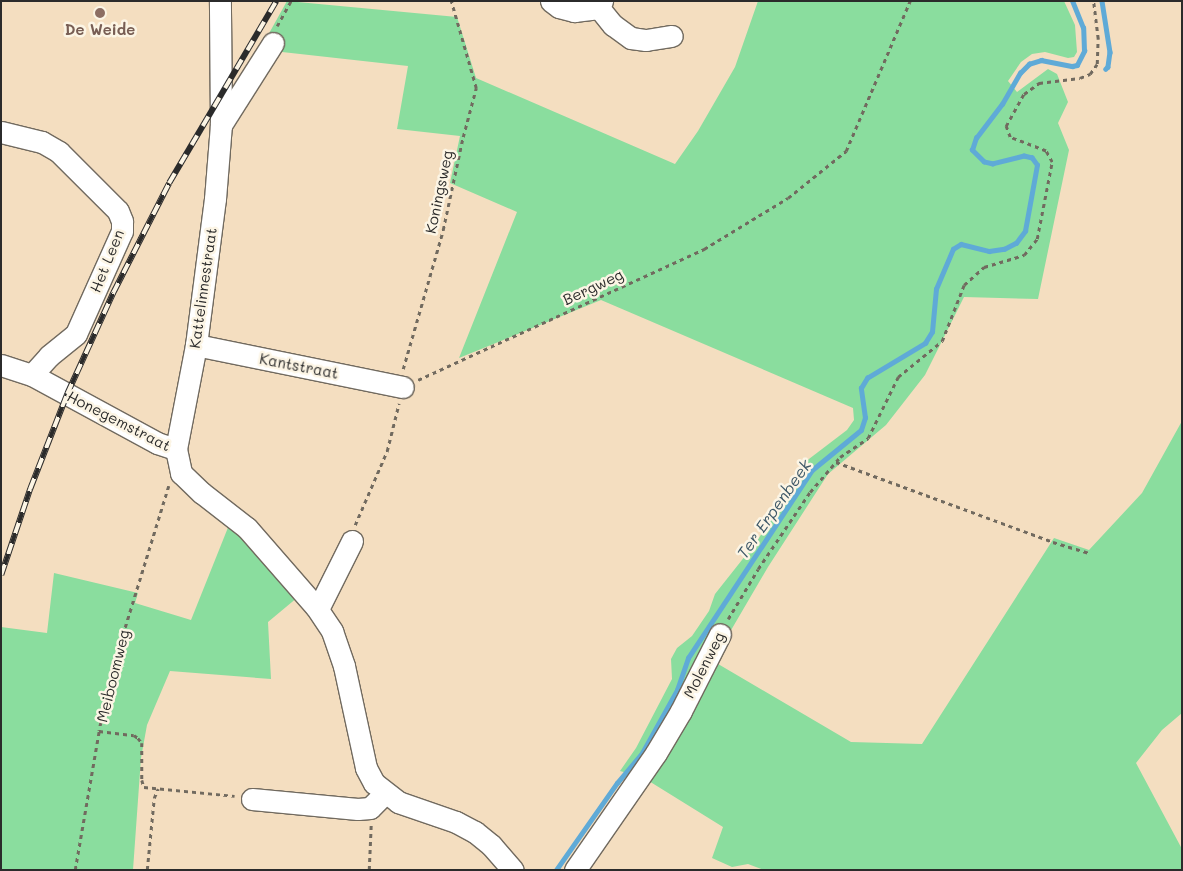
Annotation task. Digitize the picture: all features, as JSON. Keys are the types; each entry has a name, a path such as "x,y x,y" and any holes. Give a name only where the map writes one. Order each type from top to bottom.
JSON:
{"street":[{"name":"Kattelinnestraat","path":"176,449 196,346 215,199 221,125 220,1"},
{"path":"551,1 559,7 574,11 601,5 613,25 631,38 646,40 672,36"},
{"name":"Kattelinnestraat","path":"221,125 273,42"},
{"name":"Het Leen","path":"1,132 42,142 59,152 118,211 122,221 122,231 76,334 49,356 32,375"},
{"name":"Kantstraat","path":"196,346 402,387"},
{"name":"Honegemstraat","path":"1,366 32,375 148,438 176,449 180,473"},
{"path":"180,473 247,528 318,609 332,631 344,666 366,768 374,783 398,802 456,822 475,832 491,845 512,870"},
{"path":"318,609 352,534"},
{"name":"Molenweg","path":"575,870 656,753 681,711 720,634"},
{"path":"252,799 358,809 370,808 385,792"}],"path":[{"path":"273,42 271,35 291,1"},
{"name":"Koningsweg","path":"402,387 400,378 444,230 462,137 476,88 451,1"},
{"name":"Bergweg","path":"402,387 704,249 788,198 846,151 910,1"},
{"name":"Molenweg","path":"720,634 758,569 810,492 836,462 868,438 898,377 942,341 964,285 984,267 1024,255 1037,239 1052,162 1046,151 1010,137 1006,126 1024,94 1039,83 1080,78 1090,74 1097,64 1098,39 1093,1"},
{"path":"352,534 387,451 402,387"},
{"path":"836,462 1088,553"},
{"name":"Meiboomweg","path":"158,789 144,788 142,780 142,743 138,738 134,735 99,731 125,629 171,479 180,473"},
{"path":"75,870 99,731"},
{"path":"147,870 154,798 158,789 252,799"},
{"path":"369,870 372,817 370,808"}],"green space":[{"path":"287,1 457,17 476,78 675,164 698,131 735,67 758,1 1064,1 1075,25 1077,52 1074,57 1068,58 1045,52 1032,54 1021,62 1008,81 1017,92 1048,69 1057,74 1068,102 1058,123 1069,150 1038,299 964,297 925,375 886,425 828,474 768,567 713,661 851,742 922,744 1054,538 1089,550 1142,493 1182,421 1182,713 1162,730 1136,763 1182,849 1182,870 764,870 748,864 732,867 712,858 723,827 644,778 620,771 636,748 672,679 671,659 677,648 692,636 709,611 715,594 757,541 774,514 787,487 805,462 847,430 854,420 853,408 601,300 459,358 517,212 450,183 460,136 397,129 408,66 273,51 267,37"},
{"path":"229,525 298,597 268,622 271,679 170,671 147,725 141,758 133,870 1,870 1,627 47,633 54,573 138,593 135,603 191,620"}],"waterway":[{"name":"Ter Erpenbeek","path":"556,870 617,783 642,753 677,690 688,658 812,470 861,430 865,418 861,388 867,378 925,343 932,332 936,289 953,249 961,244 989,251 1004,249 1016,243 1025,231 1037,165 1032,158 1024,156 993,164 984,162 972,150 976,138 1002,104 1020,73 1029,64 1041,60 1072,66 1077,65 1084,51 1083,28 1072,1"},
{"path":"1102,1 1110,52 1106,69"}],"railway":[{"path":"1,575 30,489 67,394 113,293 169,183 276,1"}],"place":[{"name":"De Weide","path":"100,13"}]}
